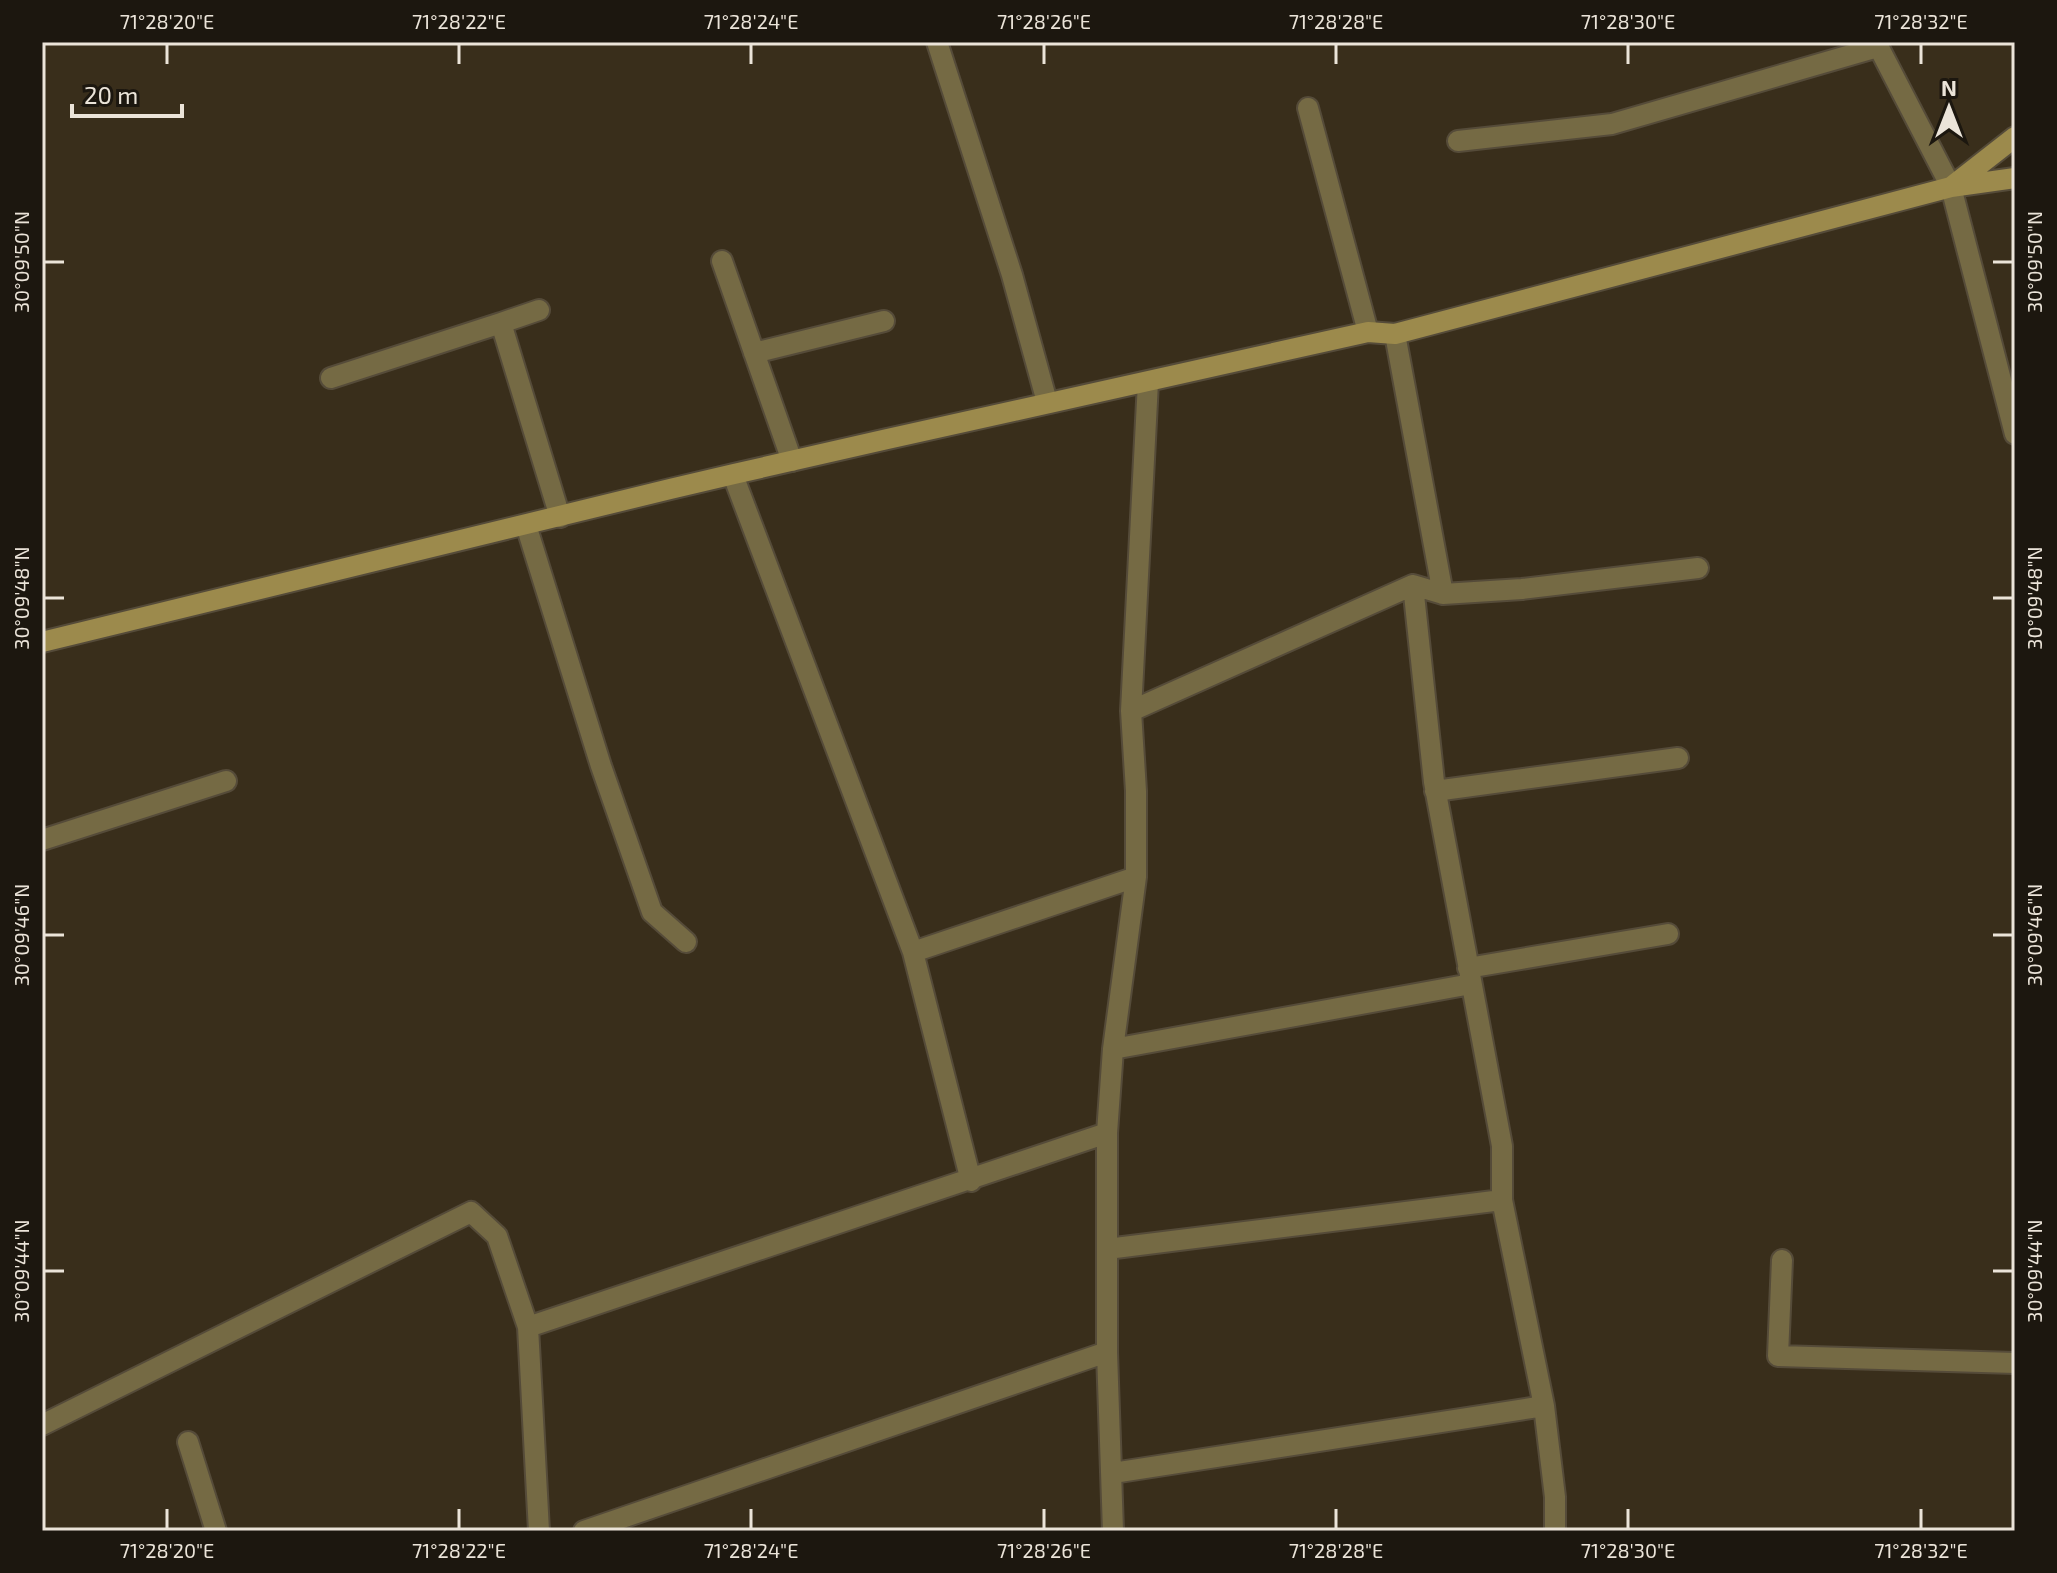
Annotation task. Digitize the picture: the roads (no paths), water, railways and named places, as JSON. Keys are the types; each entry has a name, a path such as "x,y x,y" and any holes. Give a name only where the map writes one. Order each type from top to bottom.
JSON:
{"street":[{"path":"937,42 1012,275 1047,402"},
{"path":"1458,141 1612,124 1877,44 1951,187 2015,434"},
{"path":"1308,108 1368,332"},
{"path":"1951,187 2015,137"},
{"path":"42,642 1047,402 1368,332 1395,334 1951,187 2015,178"},
{"path":"722,261 792,461"},
{"path":"331,378 539,310"},
{"path":"754,353 884,321"},
{"path":"501,323 560,517"},
{"path":"1395,334 1443,594"},
{"path":"1113,1531 1107,1352 1107,1133 1113,1049 1136,877 1136,791 1131,711 1148,382"},
{"path":"733,475 913,952 971,1181"},
{"path":"526,525 601,766 652,912 686,942"},
{"path":"1131,711 1413,585 1443,594 1522,589 1698,568"},
{"path":"1413,585 1435,791 1502,1146 1502,1200 1544,1406 1555,1497 1555,1531"},
{"path":"1435,791 1678,758"},
{"path":"42,840 226,781"},
{"path":"913,952 1136,877"},
{"path":"1113,1049 1668,934"},
{"path":"528,1327 1107,1133"},
{"path":"1107,1249 1502,1200"},
{"path":"42,1425 471,1212 497,1236 528,1327 539,1531"},
{"path":"1782,1260 1778,1356 2015,1363"},
{"path":"584,1531 1107,1352"},
{"path":"1113,1473 1544,1406"},
{"path":"188,1442 216,1531"}]}
